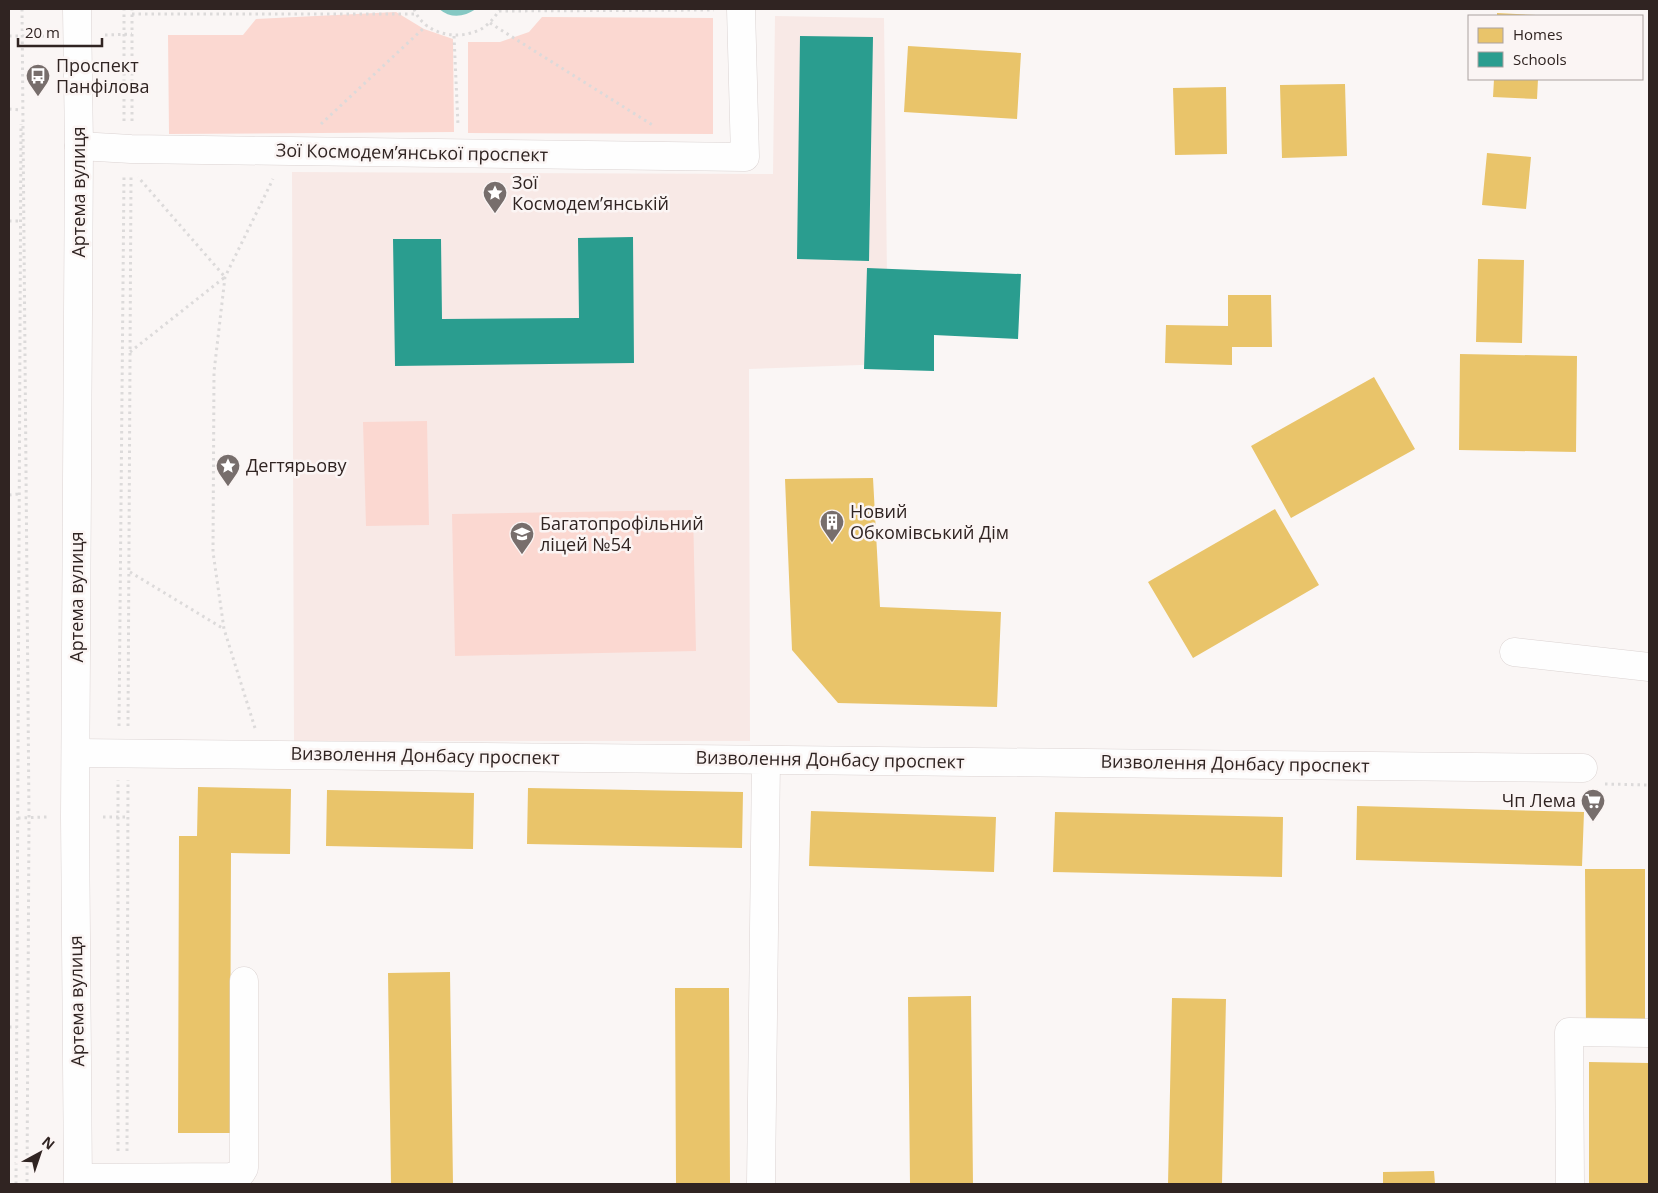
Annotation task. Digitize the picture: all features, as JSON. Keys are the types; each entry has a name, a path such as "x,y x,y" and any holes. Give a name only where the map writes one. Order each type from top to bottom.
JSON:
{"street":[{"name":"Артема вулиця","path":"77,9 79,146 75,818 79,1181"},
{"name":"Зої Космодем’янської проспект","path":"79,146 129,156 292,152 745,157 741,10"},
{"path":"1514,652 1649,667"},
{"name":"Визволення Донбасу проспект","path":"76,753 1583,768"},
{"path":"760,1184 766,760"},
{"path":"79,1181 123,1178 231,1177 241,1173 244,1168 244,981"},
{"path":"1570,1184 1569,1032 1649,1033"}],"path":[{"path":"22,9 29,834 27,1184"},
{"path":"123,1178 124,753 129,572 130,352 129,156 124,9"},
{"path":"123,1178 124,753 132,9"},
{"path":"414,9 416,14 427,25 438,32 454,36 475,32 490,23 500,10 741,10"},
{"path":"132,14 416,14"},
{"path":"490,23 661,131"},
{"path":"264,755 224,629 213,552 214,372 225,277 278,169 292,152 427,25"},
{"path":"9,36 22,36"},
{"path":"16,1184 22,36"},
{"path":"454,36 460,154"},
{"path":"9,109 21,110"},
{"path":"129,156 225,277"},
{"path":"9,222 20,221"},
{"path":"130,352 225,277"},
{"path":"9,494 19,494"},
{"path":"129,572 224,629"},
{"path":"9,1027 17,1027"}],"shaded area":[{"path":"396,12 424,29 453,39 454,132 169,134 168,35 243,35 256,19"},
{"name":"Багатопрофільний ліцей №54","path":"775,16 884,18 888,364 749,369 750,741 294,741 292,172 773,174"},
{"path":"542,17 713,18 713,134 468,133 468,42 500,42 529,32"},
{"path":"427,421 429,525 366,526 363,422"},
{"path":"693,510 696,651 455,656 452,514"}],"water":[{"path":"439,9 476,9 467,14 453,16"}],"building: Homes":[{"path":"1497,13 1536,15 1497,15"},
{"path":"908,46 1021,53 1017,119 904,112"},
{"path":"1494,80 1538,80 1537,99 1493,97"},
{"path":"1345,84 1347,156 1282,158 1280,85"},
{"path":"1226,87 1227,154 1175,155 1173,88"},
{"path":"1487,153 1531,157 1526,209 1482,205"},
{"path":"1478,259 1524,260 1522,343 1476,342"},
{"path":"1228,295 1271,295 1272,347 1232,347 1232,365 1165,363 1166,325 1228,326"},
{"path":"1460,354 1577,356 1576,452 1459,450"},
{"path":"1374,377 1415,449 1291,518 1251,446"},
{"name":"Новий Обкомівський Дім","path":"873,478 880,607 1001,612 997,707 838,703 792,650 785,479"},
{"path":"1275,509 1319,585 1193,658 1148,582"},
{"path":"198,787 291,789 290,854 231,853 230,1133 178,1133 179,836 197,836"},
{"path":"528,788 743,792 742,848 527,844"},
{"path":"327,790 474,793 473,849 326,846"},
{"path":"1357,806 1584,812 1582,866 1356,860"},
{"path":"811,811 996,817 994,872 809,866"},
{"path":"1055,812 1283,817 1282,877 1053,872"},
{"path":"1585,869 1645,869 1645,1031 1586,1031"},
{"path":"450,972 453,1184 391,1184 388,973"},
{"path":"675,988 729,988 730,1184 676,1184"},
{"path":"971,996 973,1184 910,1184 908,997"},
{"path":"1172,998 1226,999 1222,1184 1168,1184"},
{"path":"1589,1062 1649,1063 1649,1184 1589,1184"},
{"path":"1434,1171 1435,1184 1383,1184 1383,1172"}],"building: Schools":[{"path":"800,36 873,37 869,261 797,259"},
{"path":"633,237 634,363 395,366 393,239 441,239 442,319 579,318 578,238"},
{"path":"867,268 1021,274 1018,339 934,335 934,371 864,369"}],"place":[{"name":"Проспект Панфілова","path":"38,97"},
{"name":"Зої Космодем’янській","path":"495,214"},
{"name":"Дегтярьову","path":"228,487"},
{"name":"Новий Обкомівський Дім","path":"832,543"},
{"name":"Багатопрофільний ліцей №54","path":"522,555"},
{"name":"Чп Лема","path":"1593,822"}]}
